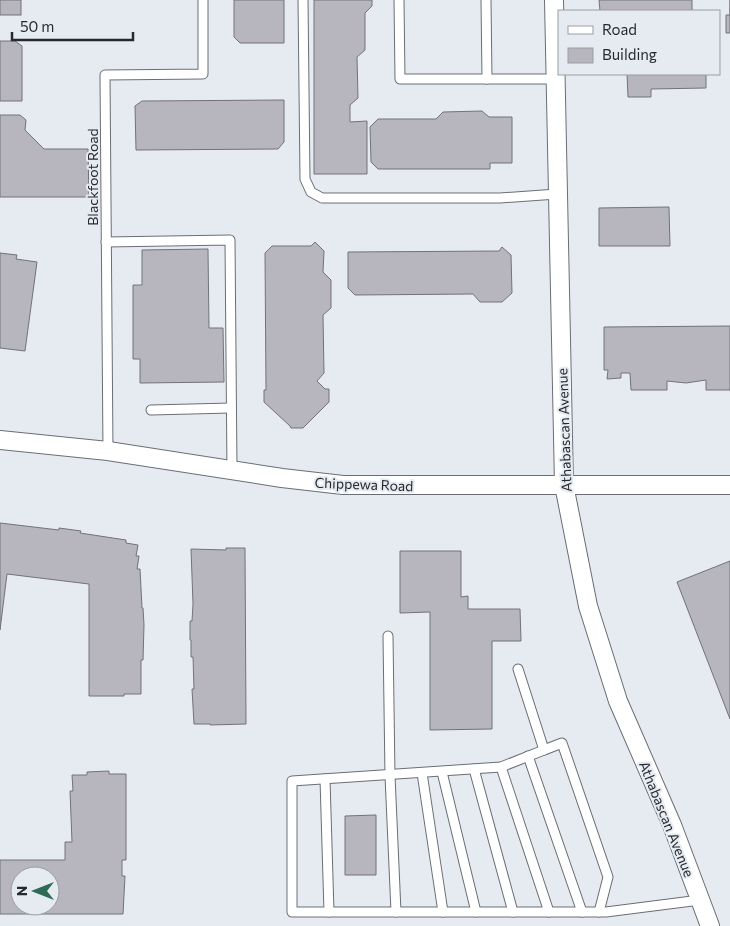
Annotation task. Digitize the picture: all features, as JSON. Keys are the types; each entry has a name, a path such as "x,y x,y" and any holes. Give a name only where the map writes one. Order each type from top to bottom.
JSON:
{"street":[{"name":"Athabascan Avenue","path":"554,0 564,485 588,606 618,701 672,825 710,926"},
{"name":"Chippewa Road","path":"0,440 108,451 310,482 343,485 730,485"}],"lane":[{"name":"Blackfoot Road","path":"108,451 105,75 203,74 203,0"},
{"path":"303,0 305,179 310,192 322,198 500,198 557,194"},
{"path":"400,0 400,79 555,79"},
{"path":"486,0 487,79"},
{"path":"106,242 230,240 232,470"},
{"path":"151,410 231,408"},
{"path":"388,636 390,776 396,912"},
{"path":"518,669 544,750"},
{"path":"599,912 608,877 562,743 501,767 390,776 292,781 292,912 599,912 700,900"},
{"path":"528,756 582,912"},
{"path":"501,767 549,912"},
{"path":"474,769 514,912"},
{"path":"442,772 476,912"},
{"path":"422,773 443,912"},
{"path":"325,779 329,912"}],"building":[{"path":"0,0 21,0 21,15 0,15"},
{"path":"234,0 284,0 284,43 240,43 234,37"},
{"path":"314,0 372,0 372,6 365,13 365,50 357,57 358,98 350,105 350,122 367,121 367,174 314,174"},
{"path":"599,0 692,0 692,10 600,10"},
{"path":"726,15 730,15 730,33 726,33"},
{"path":"0,41 15,41 22,46 22,101 0,101"},
{"path":"627,75 706,75 706,88 651,89 651,97 628,97"},
{"path":"284,100 284,142 278,149 136,150 135,106 142,101"},
{"path":"482,111 489,117 512,117 512,163 490,163 490,169 378,169 371,162 370,127 378,119 436,119 443,112"},
{"path":"0,115 20,115 26,120 25,130 44,149 88,149 89,197 0,197"},
{"path":"669,207 670,246 599,246 599,208"},
{"path":"315,242 324,251 323,272 331,280 331,308 323,315 324,373 317,381 325,389 329,389 329,402 303,428 291,428 264,402 264,390 266,390 265,253 272,246 311,246"},
{"path":"502,247 511,255 512,293 502,302 480,302 473,294 355,295 348,288 348,252 499,251"},
{"path":"208,249 209,328 223,328 224,382 140,383 140,359 133,359 133,285 142,285 142,250"},
{"path":"0,253 17,255 16,259 37,262 25,351 0,348"},
{"path":"730,326 730,390 706,390 706,380 686,383 667,381 667,390 631,390 630,373 621,373 621,378 607,379 608,370 604,370 604,327"},
{"path":"0,523 81,531 80,533 126,540 126,543 138,545 136,556 139,556 137,569 140,569 144,625 141,694 89,696 89,584 7,574 0,630"},
{"path":"226,548 245,548 246,724 194,724 193,657 191,657 190,640 190,621 192,621 193,604 191,549 226,550"},
{"path":"400,551 461,551 461,597 468,596 468,609 520,609 521,641 492,641 492,729 430,730 430,612 400,613"},
{"path":"730,561 730,719 677,582"},
{"path":"109,771 109,774 126,774 126,860 122,860 122,876 125,876 123,914 60,914 60,866 10,866 10,914 0,914 0,860 65,860 65,842 72,842 70,791 73,791 72,775 87,775 87,772"},
{"path":"376,815 376,875 345,875 345,816"}]}
